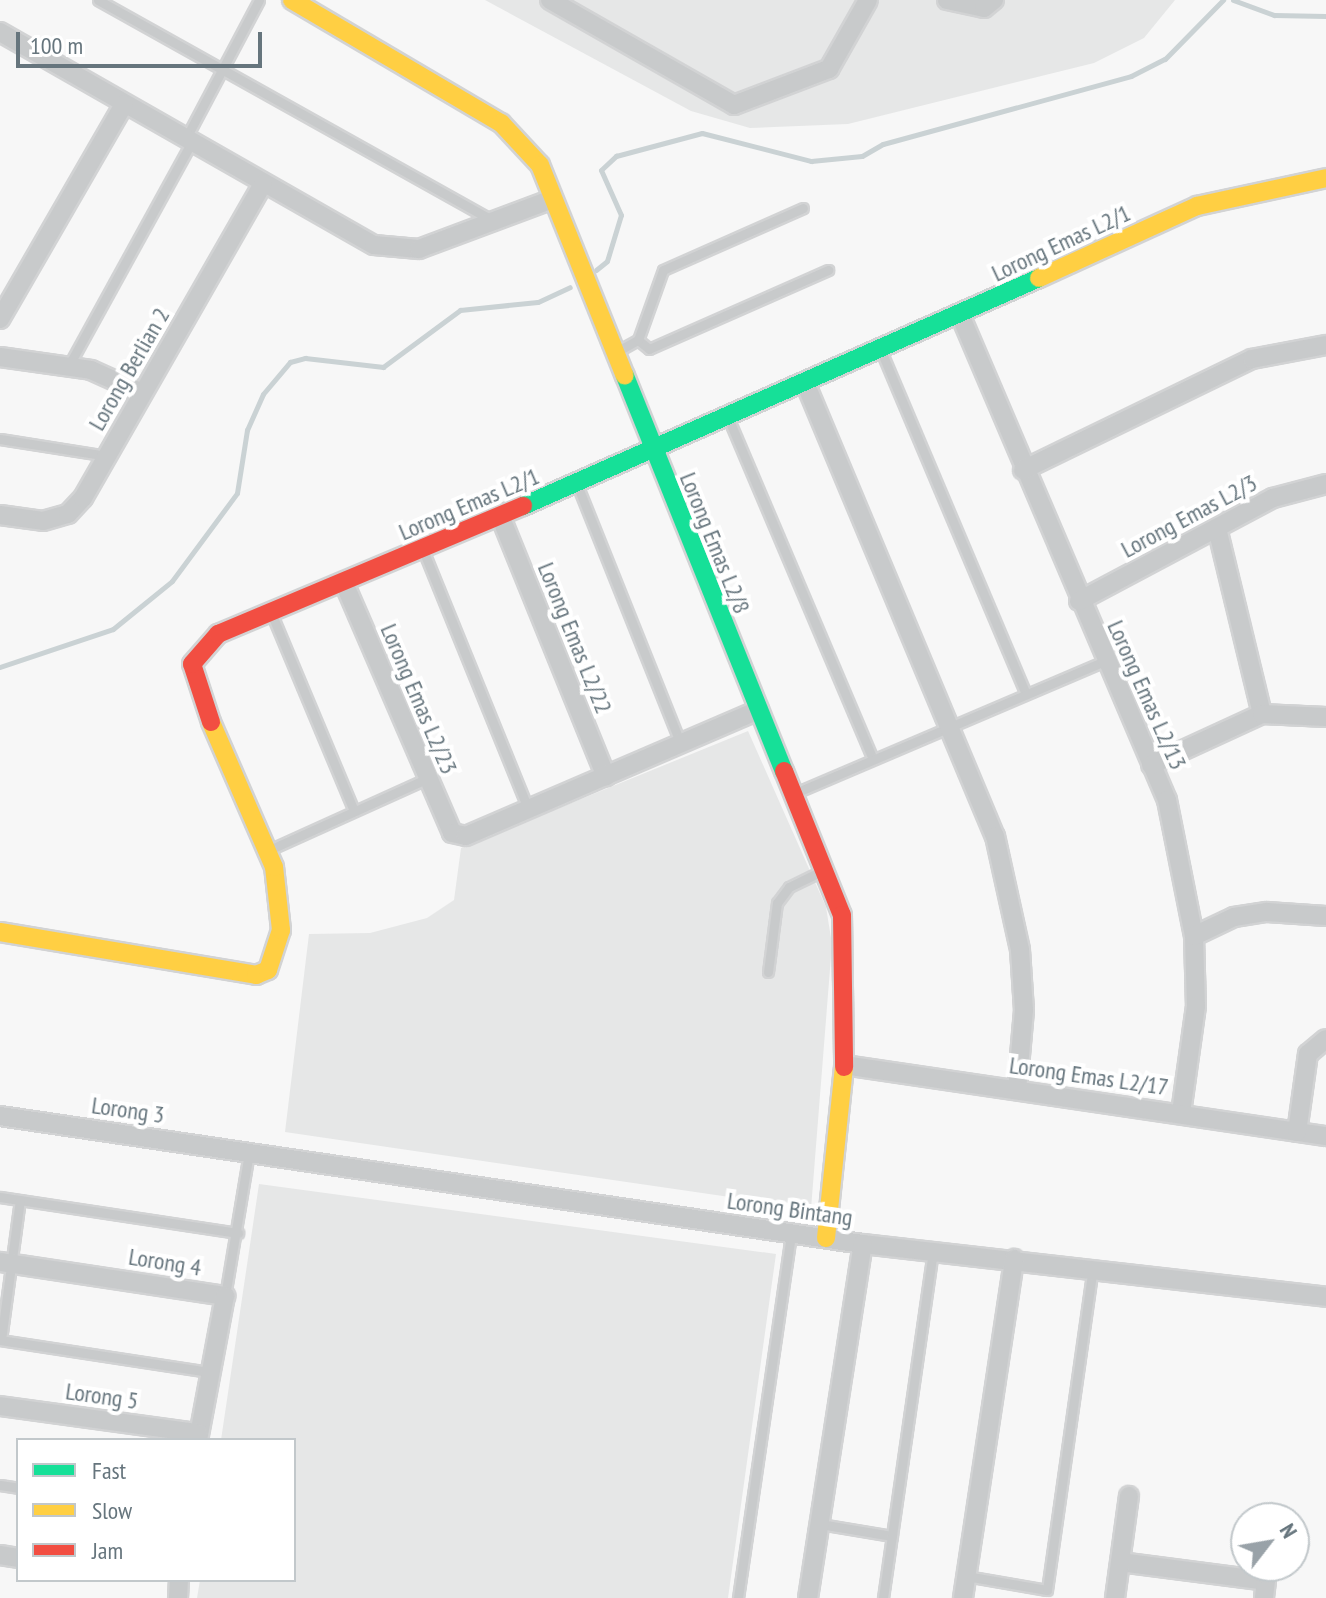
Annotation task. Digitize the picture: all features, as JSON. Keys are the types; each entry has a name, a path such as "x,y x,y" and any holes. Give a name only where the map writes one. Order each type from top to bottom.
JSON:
{"street":[{"name":"Lorong Emas L2/8","path":"292,0 501,123 531,152 553,199 652,452 827,869 846,934 844,1065 826,1238"},
{"path":"550,0 734,105 829,69 868,0"},
{"path":"947,0 984,8 994,0"},
{"path":"0,32 263,184 397,251 494,222 553,199"},
{"path":"0,319 124,104"},
{"name":"Lorong Emas L2/1","path":"0,932 256,975 268,970 281,930 268,851 192,678 192,664 218,634 501,518 806,385 961,317 1197,206 1326,178"},
{"name":"Lorong Berlian 2","path":"0,515 43,521 68,514 107,456 263,184"},
{"name":"Lorong Emas L2/13","path":"961,317 1023,470 1167,800 1194,936 1196,1006 1181,1113"},
{"path":"1023,470 1252,359 1326,345"},
{"path":"0,357 68,367 142,393"},
{"path":"806,385 995,836 1011,896 1024,1010 1017,1090"},
{"name":"Lorong Emas L2/3","path":"1079,601 1273,498 1326,484"},
{"name":"Lorong Emas L2/22","path":"501,518 606,776"},
{"path":"1217,528 1262,714"},
{"name":"Lorong Emas L2/23","path":"344,583 426,779 452,833 466,836 528,809"},
{"path":"528,809 759,710"},
{"path":"1151,765 1262,714 1326,717"},
{"path":"1194,936 1234,917 1267,912 1326,914"},
{"path":"1297,1132 1308,1054 1326,1039"},
{"name":"Lorong Emas L2/17","path":"844,1065 1326,1136"},
{"name":"Lorong 3","path":"0,1116 249,1152"},
{"name":"Lorong Bintang","path":"249,1152 863,1244 1093,1266 1326,1297"},
{"path":"808,1598 863,1244"},
{"path":"963,1598 1014,1259"},
{"name":"Lorong 4","path":"6,1263 225,1296 198,1436"},
{"name":"Lorong 5","path":"0,1406 198,1436"},
{"path":"1115,1598 1129,1496"},
{"path":"1120,1562 1266,1581 1264,1598"}],"lane":[{"path":"98,0 494,222"},
{"path":"68,367 259,0"},
{"path":"613,354 638,340 663,270 803,208"},
{"path":"638,340 649,349 828,270"},
{"path":"881,351 1026,694"},
{"path":"728,419 873,759"},
{"path":"0,439 107,456"},
{"path":"576,484 681,744"},
{"path":"423,550 528,809"},
{"path":"271,612 354,811"},
{"path":"795,794 1105,661"},
{"path":"268,851 426,779"},
{"path":"768,972 777,903 789,887 827,869"},
{"path":"225,1296 238,1233 249,1152"},
{"path":"0,1197 238,1233"},
{"path":"20,1200 6,1263 1,1340 210,1372"},
{"path":"738,1598 791,1234"},
{"path":"883,1598 933,1251"},
{"path":"966,1576 1047,1590 1093,1266"},
{"path":"820,1524 892,1536"}],"shaded area":[{"path":"485,0 1175,0 1144,38 1094,63 848,124 750,128 691,111"},
{"path":"748,731 826,907 832,944 811,1209 285,1132 309,934 370,933 427,918 454,900 461,848"},
{"path":"259,1184 776,1254 728,1598 197,1598 200,1582 296,1582 296,1438 221,1438"}],"waterway":[{"path":"596,270 607,261 621,215 601,170 616,156 702,133 811,161 862,156 883,144 1131,76 1165,59 1223,0"},
{"path":"1233,0 1274,15 1326,16"},
{"path":"0,667 113,629 172,581 237,493 247,430 263,394 290,362 305,358 383,367 460,310 538,302 570,287"}],"traffic: fast":[{"path":"523,506 1039,278"},
{"path":"625,376 784,771"}],"traffic: slow":[{"path":"292,0 501,123 540,165 625,376"},
{"path":"1039,278 1197,206 1326,178"},
{"path":"0,932 256,975 268,970 281,930 274,867 211,722"},
{"path":"826,1238 844,1067"}],"traffic: jam":[{"path":"211,722 192,664 218,634 523,506"},
{"path":"784,771 842,915 844,1067"}]}
